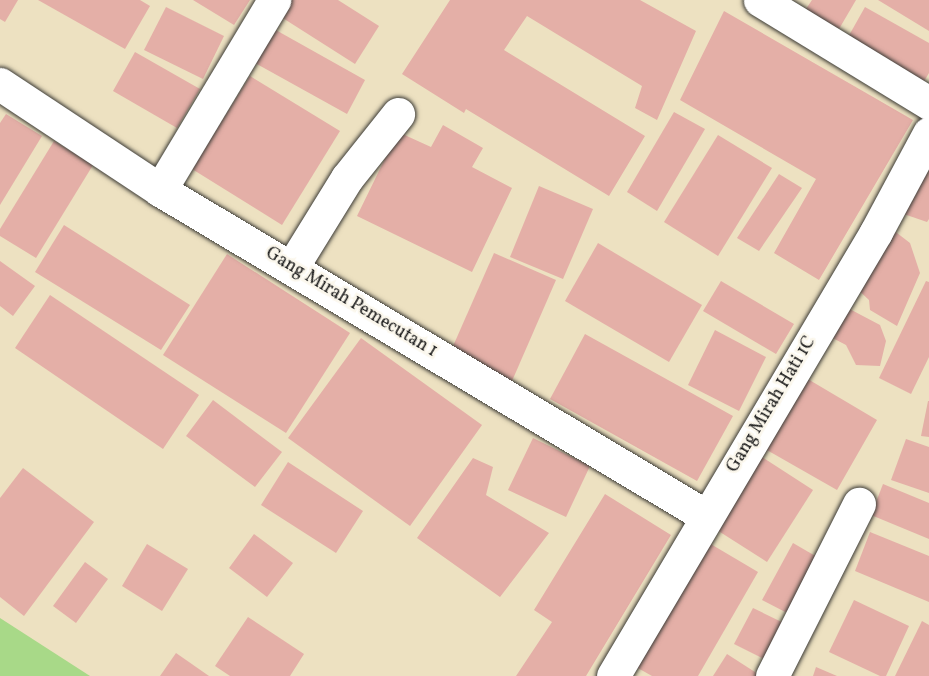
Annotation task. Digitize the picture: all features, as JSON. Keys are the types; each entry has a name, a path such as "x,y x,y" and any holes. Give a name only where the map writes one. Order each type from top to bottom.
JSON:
{"street":[{"path":"160,190 274,0"},
{"path":"760,0 929,103"},
{"name":"Gang Mirah Pemecutan 1","path":"0,84 160,190 706,516"},
{"path":"292,267 347,178 398,114"},
{"name":"Gang Mirah Hati 1C","path":"612,676 876,232 929,133"},
{"path":"772,676 859,504"}],"green space":[{"path":"0,618 90,676 0,676"}],"building":[{"path":"0,0 18,0 5,22 0,19"},
{"path":"38,0 140,0 150,6 125,49"},
{"path":"193,0 250,0 234,25"},
{"path":"288,0 338,0 379,26 355,64 278,15"},
{"path":"450,0 640,0 696,31 657,120 635,108 642,86 527,16 504,50 645,136 609,196 466,109 464,113 402,74"},
{"path":"812,0 856,0 839,29 806,9"},
{"path":"878,0 929,0 929,31"},
{"path":"166,7 224,36 203,79 144,50"},
{"path":"865,7 929,43 929,73 923,83 847,39"},
{"path":"724,11 913,120 819,280 774,253 816,179 680,100"},
{"path":"274,29 365,80 347,114 255,63"},
{"path":"135,52 200,89 177,128 113,91"},
{"path":"250,76 340,131 282,225 192,169"},
{"path":"674,112 705,129 657,211 627,192"},
{"path":"6,114 42,136 0,205 0,123"},
{"path":"443,125 483,148 472,167 512,188 472,272 357,216 398,132 431,147"},
{"path":"718,135 772,168 718,256 664,222"},
{"path":"54,141 93,165 36,258 0,236 0,229"},
{"path":"929,153 929,219 927,222 895,211"},
{"path":"779,174 802,188 759,251 737,238"},
{"path":"539,186 593,209 563,279 510,257"},
{"path":"64,225 190,305 161,350 35,272"},
{"path":"888,226 910,243 920,273 897,326 870,310 869,300 855,287"},
{"path":"598,243 702,305 669,362 565,301"},
{"path":"494,253 556,280 512,381 450,353"},
{"path":"227,254 350,333 286,433 163,355"},
{"path":"0,261 35,286 13,316 0,306"},
{"path":"721,281 794,324 776,354 703,311"},
{"path":"926,281 929,282 929,357 911,394 879,378"},
{"path":"50,295 199,395 163,449 15,348"},
{"path":"842,305 880,325 886,341 880,366 856,365 846,345 825,334"},
{"path":"715,330 766,357 739,411 688,385"},
{"path":"585,334 733,416 697,481 550,399"},
{"path":"361,338 482,425 410,526 288,438"},
{"path":"801,375 877,420 837,490 760,446"},
{"path":"213,400 282,452 255,487 186,436"},
{"path":"929,401 929,437 921,436"},
{"path":"533,438 590,466 566,517 508,490"},
{"path":"906,439 929,447 929,493 891,480"},
{"path":"756,453 813,490 767,562 709,525"},
{"path":"473,458 493,467 486,495 549,533 500,597 417,538"},
{"path":"288,462 363,511 336,553 261,505"},
{"path":"23,468 94,522 24,616 0,597 0,498"},
{"path":"883,484 929,503 929,539 871,515"},
{"path":"605,494 671,535 586,676 516,676 552,622 534,610"},
{"path":"870,532 929,556 929,602 855,571"},
{"path":"254,534 293,563 267,597 229,568"},
{"path":"709,543 758,572 698,676 652,676 636,667"},
{"path":"793,543 824,561 793,616 762,600"},
{"path":"147,544 188,569 162,611 122,586"},
{"path":"85,562 108,579 76,623 53,606"},
{"path":"854,600 909,626 886,676 880,676 829,652"},
{"path":"753,608 792,627 774,664 734,644"},
{"path":"248,617 304,654 290,676 230,676 215,666"},
{"path":"922,621 929,625 929,676 895,676"},
{"path":"176,653 209,676 160,676"},
{"path":"727,654 758,674 757,676 713,676"},
{"path":"816,667 837,676 813,676"}]}
